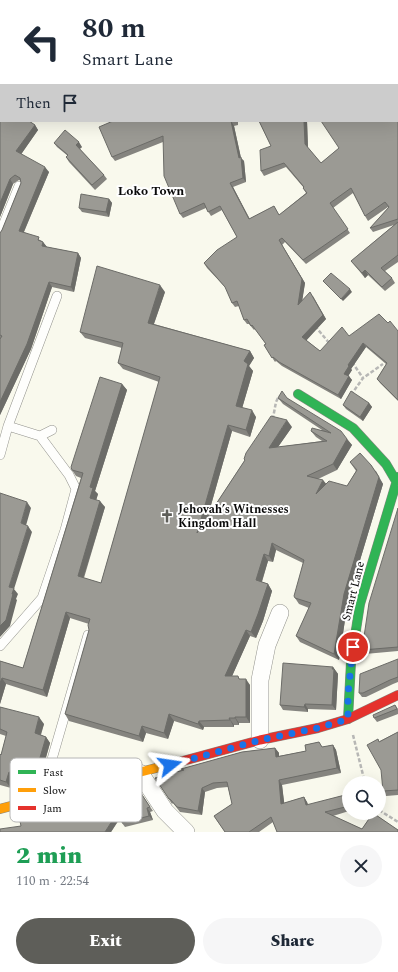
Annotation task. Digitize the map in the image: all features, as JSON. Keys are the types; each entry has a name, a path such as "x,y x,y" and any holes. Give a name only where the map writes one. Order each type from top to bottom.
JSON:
{"street":[{"path":"298,394 352,428 371,447 397,479"},
{"name":"Smart Lane","path":"348,719 348,694 351,662 360,604 397,479"},
{"path":"260,740 260,680 267,645 280,613"},
{"path":"142,772 260,740 318,728 348,719 398,695"},
{"path":"142,776 165,811 186,832"},
{"path":"0,809 10,806"}],"lane":[{"path":"0,234 19,186"},
{"path":"0,455 8,426 57,296"},
{"path":"0,646 42,598 76,489 64,469 40,436 8,426"},
{"path":"40,436 52,430"},
{"path":"52,758 88,635"}],"path":[{"path":"310,321 332,346"},
{"path":"350,360 363,378"},
{"path":"336,417 363,378 383,364"},
{"path":"348,719 363,776"},
{"path":"386,814 398,822"}],"building":[{"path":"0,122 30,122 35,125 16,151 45,167 19,231 39,237 38,240 43,242 42,246 78,253 71,287 49,282 27,344 0,402 0,339 2,336 0,335 0,233 21,183 20,178 15,175 10,179 0,203"},
{"path":"111,122 231,122 239,158 241,157 243,178 230,183 249,219 274,206 279,215 307,193 303,188 304,187 284,163 261,171 260,150 271,146 259,122 304,122 305,144 321,163 339,148 322,122 398,122 398,219 370,228 389,207 385,202 365,216 351,188 330,203 348,229 303,260 282,238 279,240 302,279 298,305 310,292 323,315 302,337 320,351 342,327 349,336 379,314 388,323 390,321 398,331 398,400 377,379 387,363 363,343 348,365 349,366 344,374 349,376 338,395 279,362 273,357 272,358 264,345 266,344 252,325 251,326 247,319 244,320 237,301 232,303 225,287 204,263 217,250 237,237 220,206 208,212 204,203 180,214 164,176 163,136 112,157 99,127"},
{"path":"65,130 79,142 76,145 104,175 92,185 66,157 68,155 54,143"},
{"path":"81,194 109,199 106,212 79,208"},
{"path":"398,222 398,255 381,268 392,278 382,287 365,270 362,273 351,261"},
{"path":"97,266 160,285 148,323 250,351 244,361 248,364 236,406 252,410 246,430 228,425 197,533 245,460 246,453 271,416 287,420 269,448 327,441 311,431 312,428 331,433 278,398 282,391 287,398 341,431 347,439 333,464 307,476 323,480 316,494 329,481 347,486 357,470 350,462 360,453 379,477 344,594 334,654 296,636 311,603 295,598 294,596 304,560 272,543 269,556 264,554 256,580 268,584 251,632 246,630 225,676 238,676 239,679 246,679 246,717 229,718 230,720 199,721 198,724 169,714 164,733 142,726 139,736 65,714 89,630 88,625 90,619 66,612 43,690 2,678 0,683 0,661 23,668 83,473 72,470 71,467 100,377 122,384 90,487 93,488 90,498 100,501 78,576 101,583 160,377 118,363 123,343 80,332"},
{"path":"331,273 350,289 341,299 323,281"},
{"path":"351,391 369,403 360,417 343,405"},
{"path":"0,493 27,502 21,523 28,526 9,587 14,588 6,620 0,626"},
{"path":"398,508 398,647 362,650 369,603"},
{"path":"398,659 398,677 363,693 359,693 360,674"},
{"path":"283,663 333,667 332,705 305,704 304,707 280,705"},
{"path":"395,705 397,709 374,718 373,715"},
{"path":"0,707 39,717 35,733 46,737 40,758 10,758 10,772 6,782 0,780 0,754 1,755 7,732 0,729"},
{"path":"398,732 398,790 386,791 386,776 382,776 381,770 367,745 378,739 379,742"},
{"path":"319,742 322,747 333,745 337,768 279,780 281,804 304,797 306,805 342,796 342,808 325,812 362,829 368,820 383,820 398,830 398,832 277,832 271,817 249,832 225,832 214,816 232,804 227,782 213,783 202,788 198,811 177,807 169,799 155,778 242,752 275,748 276,757 306,751 305,745"},
{"path":"142,795 150,807 147,808 149,816 142,818"},
{"path":"20,822 111,822 105,832 0,832 0,829 21,826"}],"traffic: fast":[{"path":"298,394 353,428 386,464 396,481"},
{"path":"348,719 351,662 360,604 398,477"}],"traffic: slow":[{"path":"142,772 179,762"},
{"path":"0,809 10,806"}],"traffic: jam":[{"path":"179,762 260,740 318,728 348,719 398,695"}],"place":[{"name":"Jehovah’s Witnesses Kingdom Hall","path":"167,516"}],"district":[{"name":"Loko Town","path":"151,190"}],"route":[{"path":"170,765 260,740 318,728 348,719 348,694 353,647"}]}
